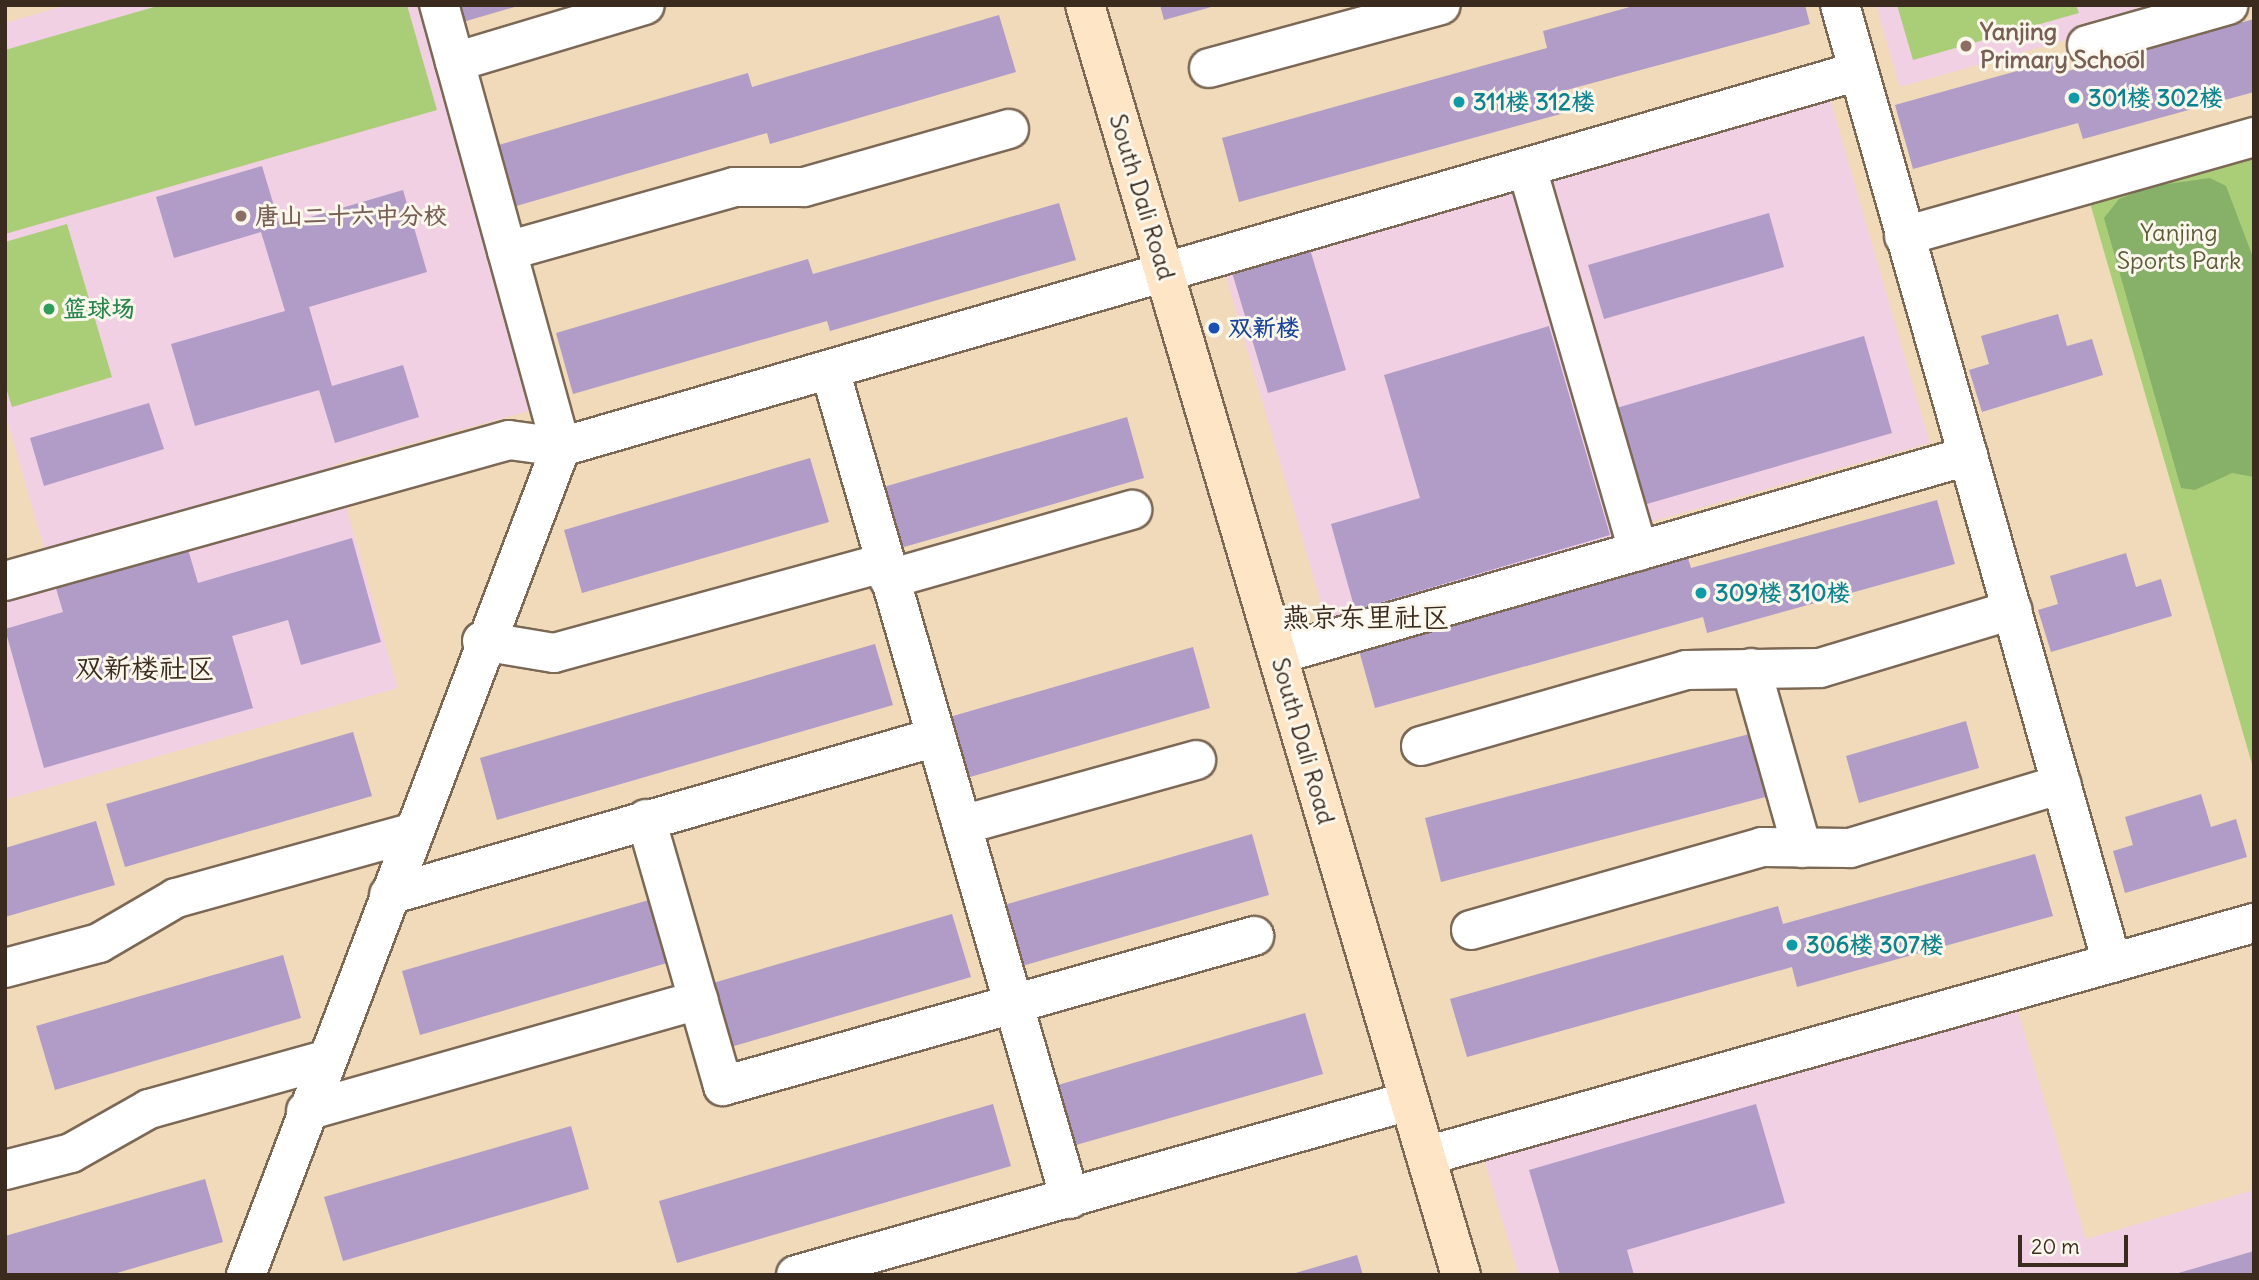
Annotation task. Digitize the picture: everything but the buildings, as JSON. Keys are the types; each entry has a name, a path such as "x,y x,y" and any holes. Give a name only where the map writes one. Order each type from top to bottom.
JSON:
{"street":[{"path":"246,1275 482,641 561,447 439,5"},
{"path":"455,62 645,5"},
{"name":"South Dali Road","path":"1085,5 1461,1275"},
{"path":"1209,68 1441,5"},
{"path":"1840,5 2112,962"},
{"path":"2087,45 2228,5"},
{"path":"5,581 509,440 561,447 1165,275 1859,71"},
{"path":"507,251 734,187 804,187 1009,130"},
{"path":"1904,236 2254,137"},
{"path":"1527,168 1637,551"},
{"path":"830,370 1070,1199"},
{"path":"1287,652 1968,456"},
{"path":"482,641 554,653 1132,510"},
{"path":"1421,746 1686,670 1820,668 2012,610"},
{"path":"1751,668 1802,848"},
{"path":"389,895 936,737"},
{"path":"962,825 1196,760"},
{"path":"1471,930 1762,847 1850,848 2062,784"},
{"path":"646,819 723,1086 1254,936"},
{"path":"5,968 99,943 176,898 411,833"},
{"path":"1426,1156 2254,923"},
{"path":"306,1111 699,1000"},
{"path":"5,1170 71,1153 149,1109 325,1060"},
{"path":"796,1275 1409,1101"}],"shaded area":[{"name":"唐山二十六中分校","path":"67,5 418,5 533,410 334,465 398,688 5,800 5,559 44,548 5,412 5,23"},
{"name":"Yanjing Primary School","path":"1876,5 2190,5 1900,87"},
{"path":"1828,92 1930,443 1614,532 1617,542 1328,627 1223,266"},
{"path":"2015,1001 2086,1239 2254,1190 2254,1275 1519,1275 1481,1150"}],"green space":[{"path":"161,5 407,5 437,110 5,234 5,50"},
{"path":"1897,5 2076,5 2079,13 1913,60"},
{"name":"Yanjing Sports Park","path":"2254,148 2254,771 2088,196"},
{"name":"Yanjing Sports Park","path":"2210,178 2226,186 2254,260 2254,477 2232,473 2195,490 2181,488 2104,218 2119,199 2153,186"},
{"name":"篮球场","path":"67,224 112,377 12,407 5,385 5,242"}],"place":[{"name":"Yanjing Primary School","path":"1966,46"},
{"name":"301楼 302楼","path":"2074,98"},
{"name":"311楼 312楼","path":"1459,102"},
{"name":"唐山二十六中分校","path":"241,216"},
{"name":"篮球场","path":"49,309"},
{"name":"双新楼","path":"1214,328"},
{"name":"309楼 310楼","path":"1701,593"},
{"name":"306楼 307楼","path":"1792,945"}],"district":[{"name":"燕京东里社区","path":"1366,617"},
{"name":"双新楼社区","path":"145,668"}]}
